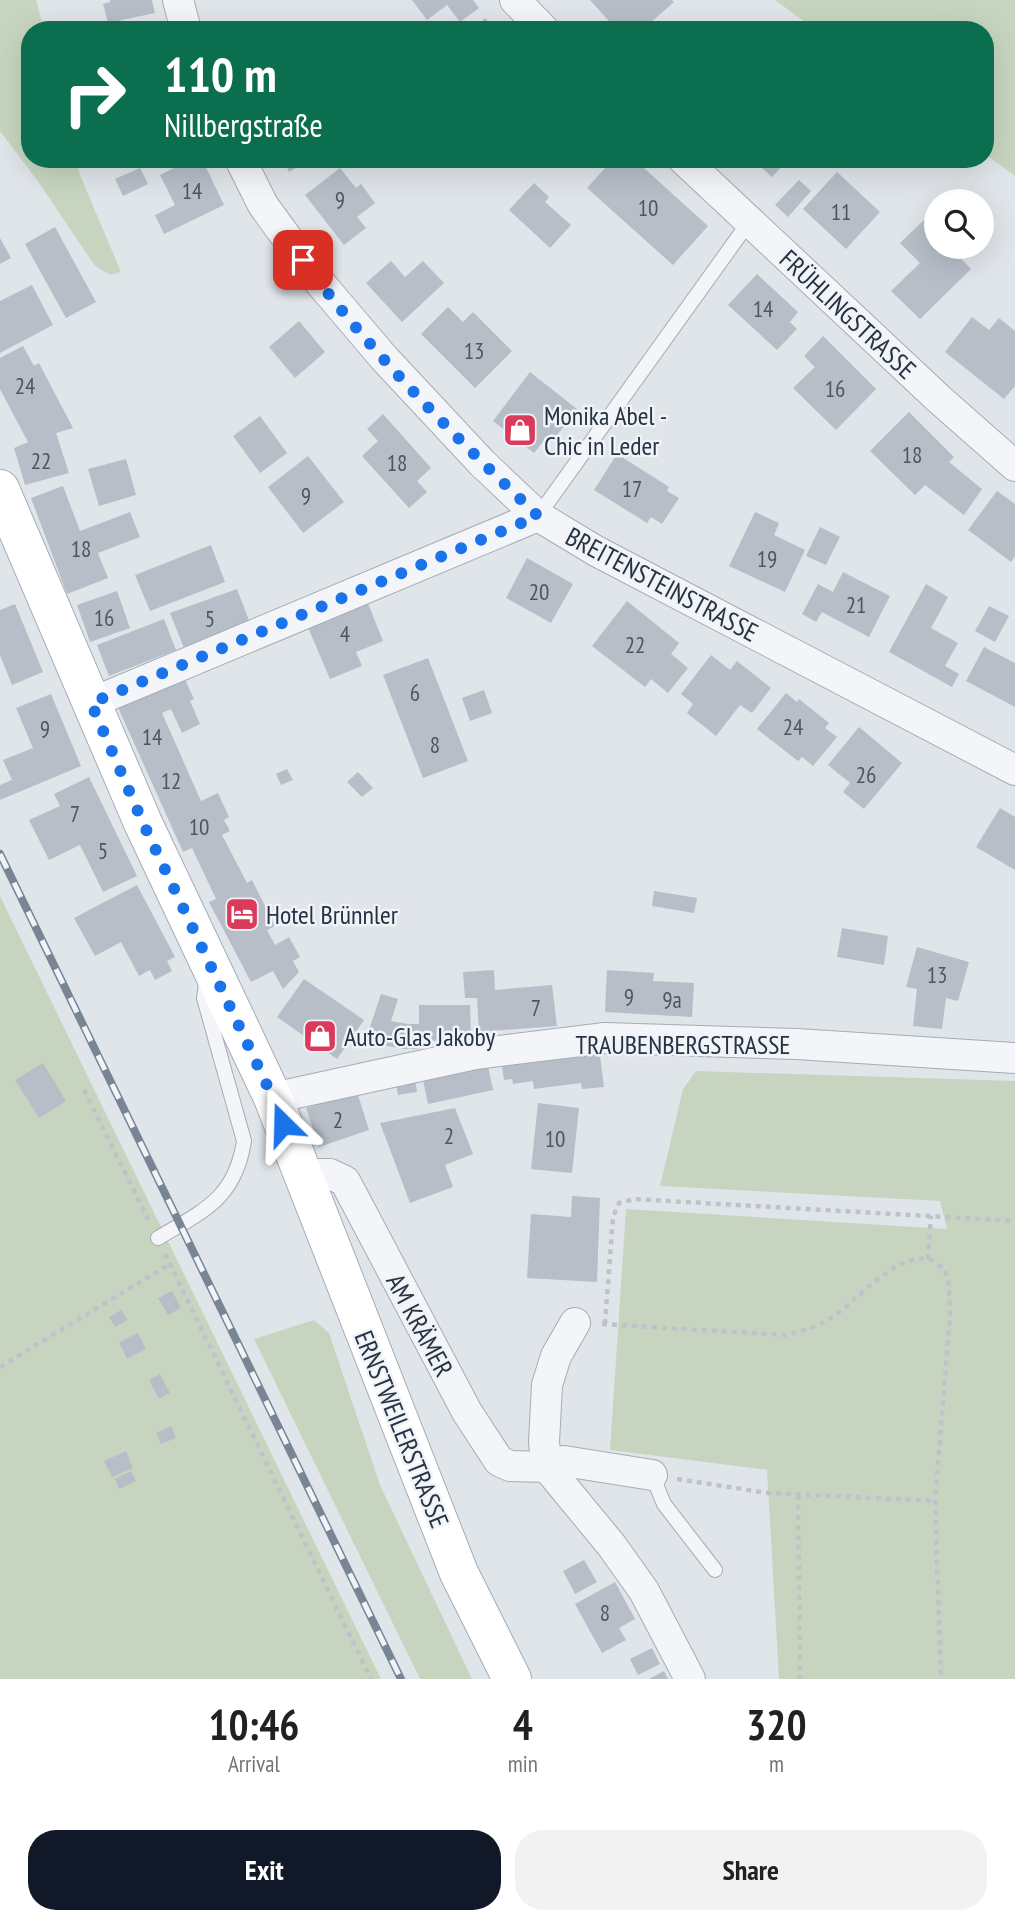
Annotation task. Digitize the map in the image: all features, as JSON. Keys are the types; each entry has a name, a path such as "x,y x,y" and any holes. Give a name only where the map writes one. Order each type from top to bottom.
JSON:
{"main road":[{"name":"ERNSTWEILERSTRASSE","path":"0,489 143,823 273,1098 459,1573 512,1679"}],"street":[{"path":"178,0 184,21"},
{"path":"515,0 535,21"},
{"name":"BREITENSTEINSTRASSE","path":"244,168 263,205 316,278 384,358 482,463 538,516 596,551 1015,771"},
{"name":"FRÜHLINGSTRASSE","path":"692,168 939,399 1015,466"},
{"path":"91,703 538,516"},
{"name":"TRAUBENBERGSTRASSE","path":"273,1098 474,1054 605,1038 797,1044 1015,1058"},
{"name":"AM KRÄMER","path":"303,1174 330,1174 345,1181 467,1412 499,1461 510,1466 547,1467 564,1461 652,1475"},
{"path":"575,1323 556,1356 547,1385 544,1443 547,1467 612,1546 644,1591 690,1679"}],"lane":[{"path":"538,516 749,222"},
{"path":"158,1238 208,1209 226,1191 242,1157 244,1141 204,998 206,984 217,978"},
{"path":"652,1475 664,1504 715,1570"}],"path":[{"path":"84,1090 371,1679"},
{"path":"605,1324 613,1217 619,1203 634,1199 1015,1221"},
{"path":"928,1259 931,1216"},
{"path":"575,1323 785,1335 814,1328 896,1267 915,1259 928,1259 945,1271 949,1285 950,1316 935,1501 941,1679"},
{"path":"0,1367 170,1264"},
{"path":"652,1475 768,1493 935,1501"},
{"path":"798,1495 800,1679"}],"green space":[{"path":"0,0 36,0 42,21 21,21 21,159 0,131"},
{"path":"775,0 1015,0 1015,176 994,161 994,21 804,21"},
{"path":"28,168 78,168 121,272 111,275 95,266"},
{"path":"0,896 381,1679 0,1679"},
{"path":"696,1071 1015,1081 1015,1679 779,1679 767,1470 610,1450 626,1209 947,1229 940,1201 660,1186 683,1089"},
{"path":"314,1320 329,1333 380,1485 472,1679 420,1679 254,1339"}],"building":[{"path":"152,0 155,13 107,21 103,4"},
{"path":"412,0 473,0 479,8 459,21 447,5 427,20"},
{"path":"590,0 674,2 652,21 609,21"},
{"path":"140,168 148,184 123,196 115,179"},
{"path":"174,168 206,168 224,205 164,234 155,215 175,205 160,175"},
{"path":"340,168 356,188 361,184 375,203 357,217 366,228 344,245 305,195"},
{"path":"605,168 644,168 708,226 673,265 587,188"},
{"path":"762,168 780,168 772,177"},
{"path":"837,172 880,212 846,249 803,209"},
{"path":"799,180 811,191 788,217 775,205"},
{"path":"534,183 549,197 545,202 571,225 550,248 509,210"},
{"path":"924,220 924,259 961,259 971,269 920,319 891,291 920,263 900,243"},
{"path":"55,227 96,302 66,318 25,244"},
{"path":"0,238 11,258 0,264"},
{"path":"391,261 405,277 423,261 444,283 402,322 366,283"},
{"path":"757,274 798,312 790,322 797,329 777,350 728,305"},
{"path":"32,285 53,325 0,353 0,301"},
{"path":"448,307 463,322 473,312 512,351 475,388 421,334"},
{"path":"972,317 989,330 999,318 1015,331 1015,386 1004,399 945,352"},
{"path":"299,321 325,352 295,378 269,347"},
{"path":"823,336 876,389 836,430 793,388 815,367 804,356"},
{"path":"23,346 34,366 39,363 73,428 56,433 69,473 25,485 14,448 28,442 0,389 0,358"},
{"path":"530,372 577,409 552,442 546,438 534,453 493,421"},
{"path":"909,412 954,457 949,462 982,489 964,515 925,485 915,495 870,451"},
{"path":"383,414 431,468 417,481 427,492 409,508 362,456 378,441 367,429"},
{"path":"260,416 287,453 260,473 233,436"},
{"path":"617,454 669,487 667,491 679,498 662,524 651,517 647,523 594,490"},
{"path":"308,456 344,502 303,533 268,487"},
{"path":"126,459 136,495 99,506 88,469"},
{"path":"63,486 80,531 130,512 140,537 98,553 108,578 67,594 31,498"},
{"path":"997,491 1015,504 1015,556 1011,562 968,530"},
{"path":"755,512 779,523 774,535 805,550 785,592 729,566"},
{"path":"820,527 840,537 826,565 806,556"},
{"path":"211,545 225,582 150,611 135,575"},
{"path":"527,558 573,584 551,623 506,598"},
{"path":"843,572 890,596 869,637 822,612 816,622 802,614 818,584 833,592"},
{"path":"926,584 948,597 931,628 958,643 945,666 959,674 952,687 889,652"},
{"path":"237,589 250,623 184,648 170,613"},
{"path":"117,591 130,628 90,642 77,605"},
{"path":"367,601 383,641 356,652 362,666 330,679 307,625"},
{"path":"627,601 679,643 671,654 688,668 668,693 651,679 645,687 592,646"},
{"path":"15,604 43,672 12,685 0,655 0,610"},
{"path":"989,606 1009,616 995,642 975,631"},
{"path":"164,619 176,650 109,676 97,645"},
{"path":"984,647 1015,663 1015,707 966,681"},
{"path":"711,655 730,670 737,661 771,688 752,713 740,705 716,736 687,713 693,704 681,694"},
{"path":"428,658 468,761 423,778 383,675"},
{"path":"182,673 194,699 190,701 200,724 182,733 171,709 162,713 201,801 218,793 229,817 224,820 230,831 222,835 247,883 252,880 275,926 267,930 275,945 289,937 300,957 293,961 299,972 283,989 273,971 251,982 209,902 216,899 192,848 183,852 116,703"},
{"path":"484,690 492,713 470,721 462,698"},
{"path":"786,693 797,702 799,699 829,723 825,728 837,737 813,766 802,757 798,761 757,729"},
{"path":"51,694 81,766 0,800 0,785 12,780 3,760 33,748 16,708"},
{"path":"859,727 902,763 864,809 843,792 850,783 828,765"},
{"path":"287,769 293,780 281,785 276,774"},
{"path":"358,772 373,788 362,797 347,782"},
{"path":"89,777 137,876 103,892 80,845 49,860 29,820 60,806 54,794"},
{"path":"1000,808 1015,817 1015,870 976,847"},
{"path":"137,885 175,957 167,961 172,971 155,980 150,970 139,976 121,942 95,956 74,918"},
{"path":"654,891 697,898 694,913 652,906"},
{"path":"842,928 888,936 884,965 837,957"},
{"path":"917,947 969,962 958,1001 946,998 942,1029 913,1026 917,989 906,987"},
{"path":"494,970 495,990 552,985 557,1026 479,1032 477,998 465,998 463,972"},
{"path":"607,970 654,973 653,981 694,983 692,1017 605,1012"},
{"path":"304,979 364,1020 337,1059 277,1017"},
{"path":"381,994 398,999 391,1021 408,1024 419,1024 419,1005 470,1005 471,1040 419,1041 419,1049 365,1042"},
{"path":"599,1048 604,1087 582,1089 581,1083 534,1089 533,1081 513,1084 512,1079 504,1080 501,1060"},
{"path":"43,1063 66,1101 39,1118 15,1080"},
{"path":"488,1066 493,1090 428,1104 423,1080"},
{"path":"415,1080 417,1092 398,1095 396,1083"},
{"path":"357,1092 369,1130 319,1147 306,1108"},
{"path":"538,1103 579,1108 572,1173 531,1169"},
{"path":"455,1108 473,1154 445,1165 453,1187 410,1203 380,1123"},
{"path":"572,1196 600,1198 597,1282 527,1278 531,1214 571,1217"},
{"path":"172,1291 181,1308 168,1315 158,1298"},
{"path":"121,1310 128,1320 115,1327 109,1317"},
{"path":"138,1333 146,1349 127,1359 119,1342"},
{"path":"160,1374 170,1393 159,1399 149,1380"},
{"path":"171,1426 176,1438 161,1444 156,1433"},
{"path":"126,1451 133,1468 112,1477 104,1461"},
{"path":"131,1471 136,1481 119,1489 115,1479"},
{"path":"584,1560 597,1582 575,1594 563,1571"},
{"path":"615,1582 635,1619 619,1628 626,1640 602,1653 575,1604"},
{"path":"652,1648 660,1664 638,1675 630,1659"},
{"path":"664,1671 668,1679 649,1679"}],"railway":[{"path":"0,854 401,1679"}],"place":[{"name":"Monika Abel - Chic in Leder","path":"520,430"},
{"name":"Hotel Brünnler","path":"242,914"},
{"name":"Auto-Glas Jakoby","path":"320,1036"}],"route":[{"path":"283,1124 143,823 91,703 538,516 482,463 384,358 303,260"}]}
